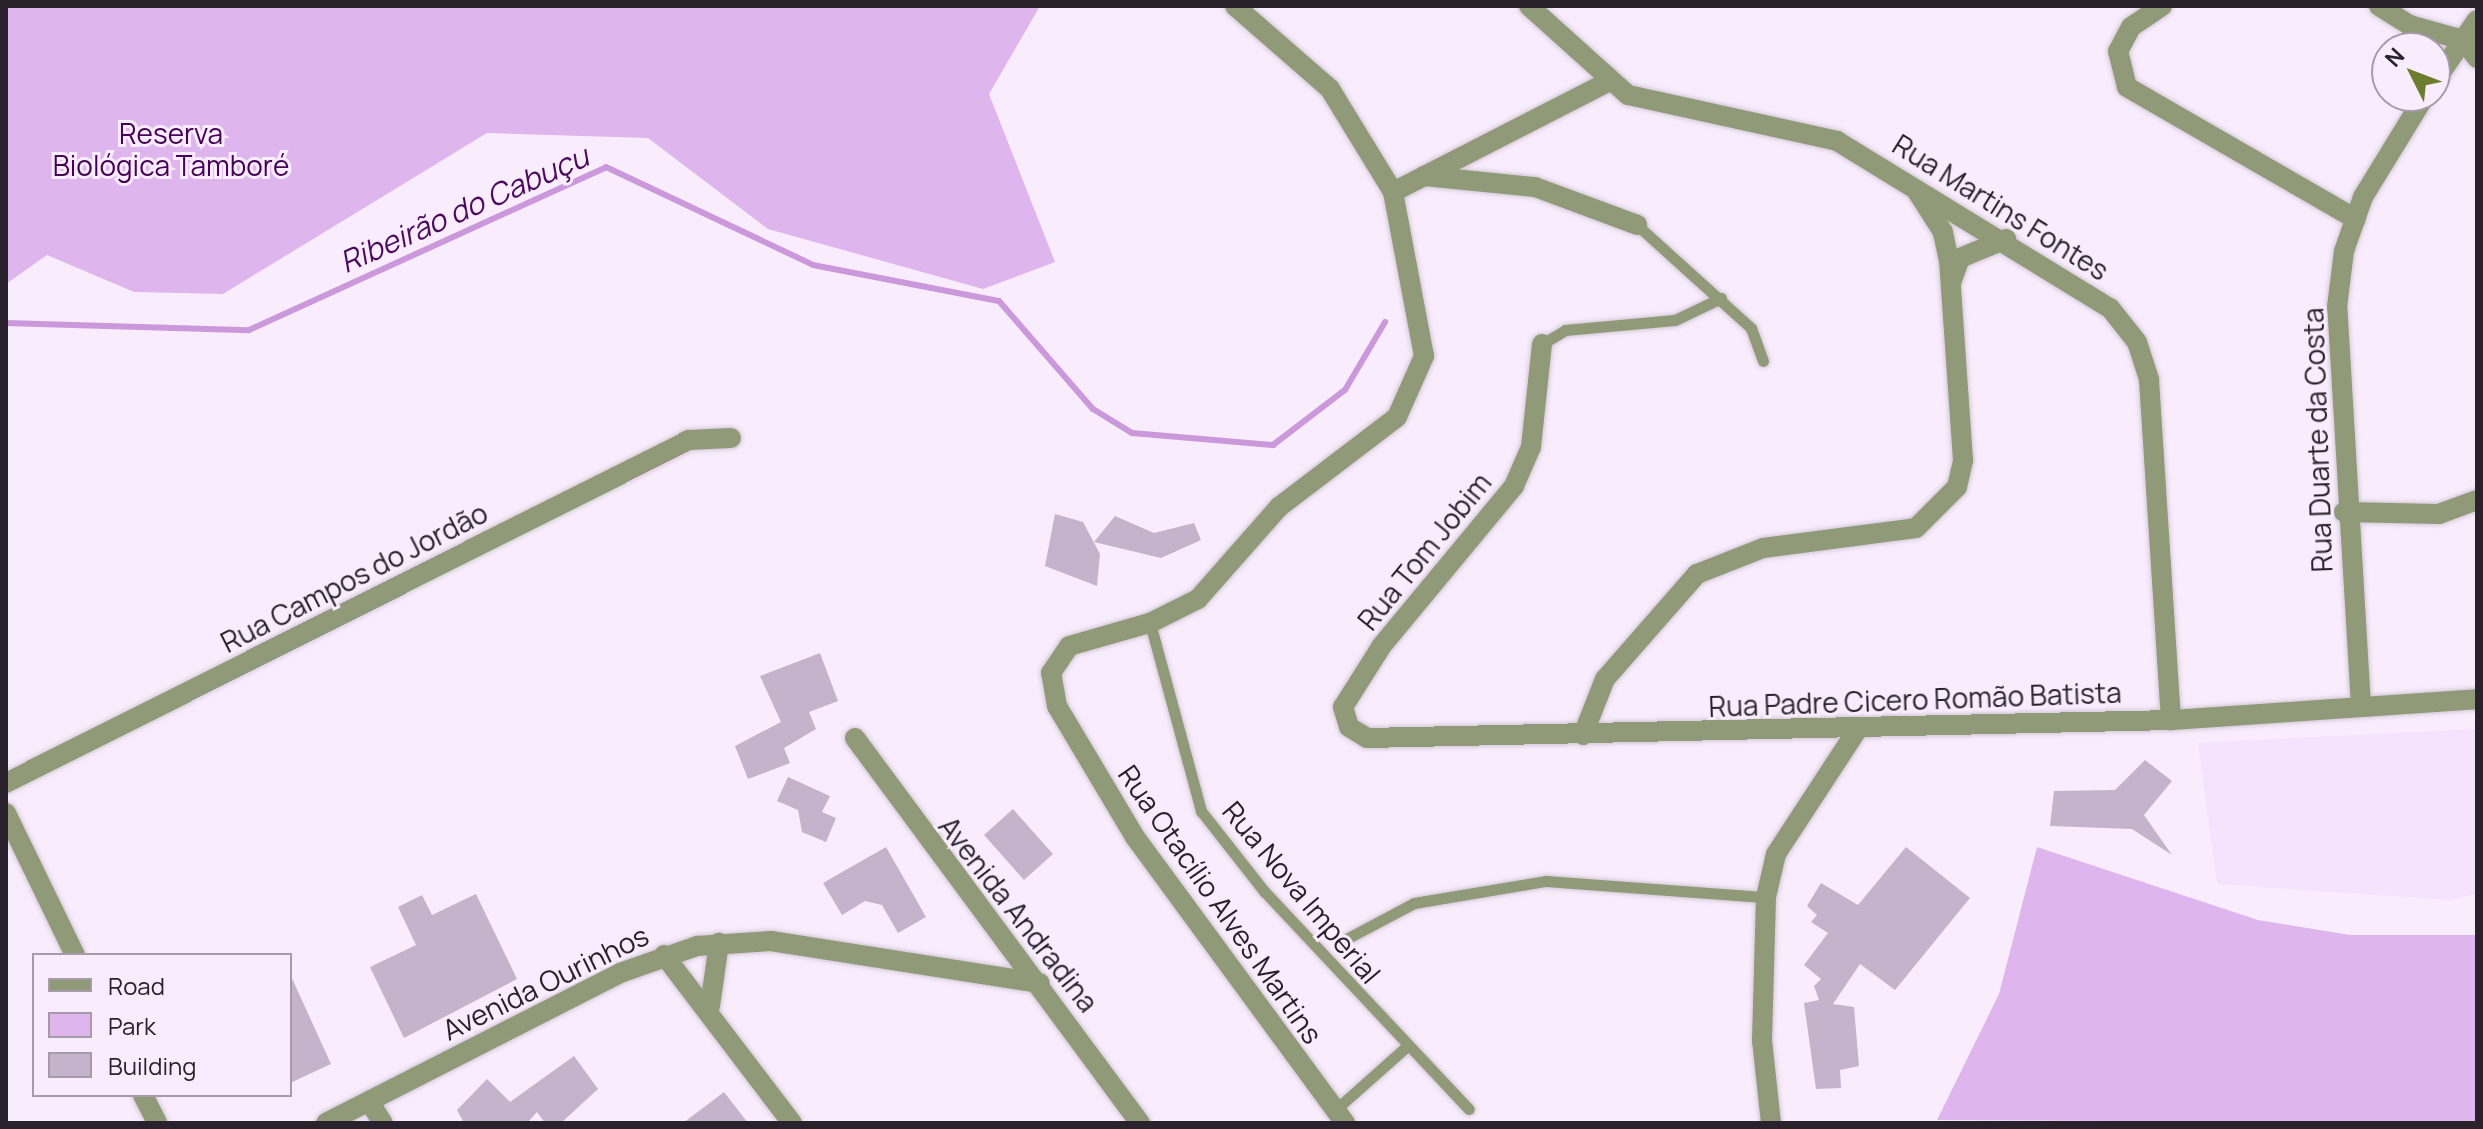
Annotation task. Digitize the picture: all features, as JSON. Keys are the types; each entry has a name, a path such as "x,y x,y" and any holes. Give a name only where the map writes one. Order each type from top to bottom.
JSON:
{"street":[{"name":"Rua Otacílio Alves Martins","path":"1235,6 1330,89 1393,192 1423,328 1421,375 1412,396 1371,440 1279,507 1198,599 1150,623 1069,646 1051,673 1057,706 1178,901 1340,1117"},
{"name":"Rua Martins Fontes","path":"1529,6 1608,82 1666,108 1837,141 2006,239 2110,308 2137,342 2149,380 2171,720"},
{"path":"2162,6 2131,27 2118,51 2127,87 2356,219"},
{"path":"2379,6 2409,25 2463,40 2477,58"},
{"path":"2451,58 2477,20"},
{"path":"1393,192 1608,82"},
{"name":"Rua Duarte da Costa","path":"2361,706 2344,512 2337,307 2356,219 2386,154 2414,112"},
{"path":"1424,176 1535,187 1637,225"},
{"path":"1583,735 1605,679 1697,574 1763,548 1890,536 1939,509 1957,487 1963,460 1943,232 1910,182"},
{"path":"1950,296 1960,258 2006,239"},
{"name":"Rua Tom Jobim","path":"1356,732 1344,718 1353,687 1514,486 1531,447 1542,344"},
{"name":"Rua Campos do Jordão","path":"6,783 689,440 731,438"},
{"path":"2344,512 2439,514 2477,500"},
{"name":"Rua Padre Cicero Romão Batista","path":"1356,732 1394,743 1583,735 1857,730 2171,720 2477,699"},
{"path":"1771,1123 1762,1040 1766,897 1776,854 1857,730"},
{"name":"Avenida Andradina","path":"855,738 955,881 1040,983 1140,1123"},
{"path":"6,813 74,953"},
{"name":"Avenida Ourinhos","path":"326,1123 664,955 719,943 771,941 1040,983"},
{"path":"710,1006 719,943"},
{"path":"664,955 710,1006 792,1123"},
{"path":"144,1097 157,1123"},
{"path":"369,1101 383,1123"}],"lane":[{"path":"1637,225 1751,328 1763,361"},
{"name":"Rua Tom Jobim","path":"1542,344 1565,330 1675,320 1721,298"},
{"name":"Rua Nova Imperial","path":"1150,623 1201,811 1405,1048 1469,1109"},
{"path":"1348,938 1414,903 1546,881 1766,897"},
{"path":"1340,1117 1405,1048"}],"shaded area":[{"path":"2477,729 2477,894 2449,900 2217,884 2198,743"}],"green space":[{"name":"Reserva Biológica Tamboré","path":"6,6 1040,6 989,94 1055,262 983,289 768,229 648,138 487,133 223,294 134,292 47,255 6,284"},
{"path":"2037,847 2258,920 2350,935 2477,935 2477,1123 1937,1120 1999,994"}],"building":[{"path":"1055,514 1083,522 1100,554 1097,586 1045,566"},
{"path":"1115,516 1154,533 1194,523 1201,540 1161,558 1094,542"},
{"path":"820,653 838,701 809,712 816,729 784,748 790,763 748,779 735,746 781,722 760,676"},
{"path":"2145,760 2172,781 2144,815 2172,855 2132,829 2050,826 2054,791 2115,790"},
{"path":"788,777 830,796 822,812 836,818 826,842 802,832 798,810 777,801"},
{"path":"1013,809 1053,854 1024,880 984,835"},
{"path":"886,847 926,917 898,933 882,905 865,901 842,915 823,883"},
{"path":"1906,847 1970,898 1895,990 1860,964 1833,1004 1854,1007 1859,1066 1840,1070 1841,1088 1816,1089 1804,1003 1819,1000 1814,986 1821,979 1804,965 1828,933 1811,922 1817,915 1807,906 1821,883 1858,905"},
{"path":"476,894 517,979 404,1038 370,967 416,945 398,907 422,895 432,915"},
{"path":"292,978 331,1064 292,1082"},
{"path":"574,1056 598,1089 561,1123 545,1123 537,1112 527,1123 464,1123 457,1110 487,1079 510,1102"},
{"path":"724,1092 748,1123 683,1123"}],"waterway":[{"name":"Ribeirão do Cabuçu","path":"6,323 249,330 606,167 813,265 999,301 1093,409 1132,433 1273,445 1345,390 1385,322"}]}
